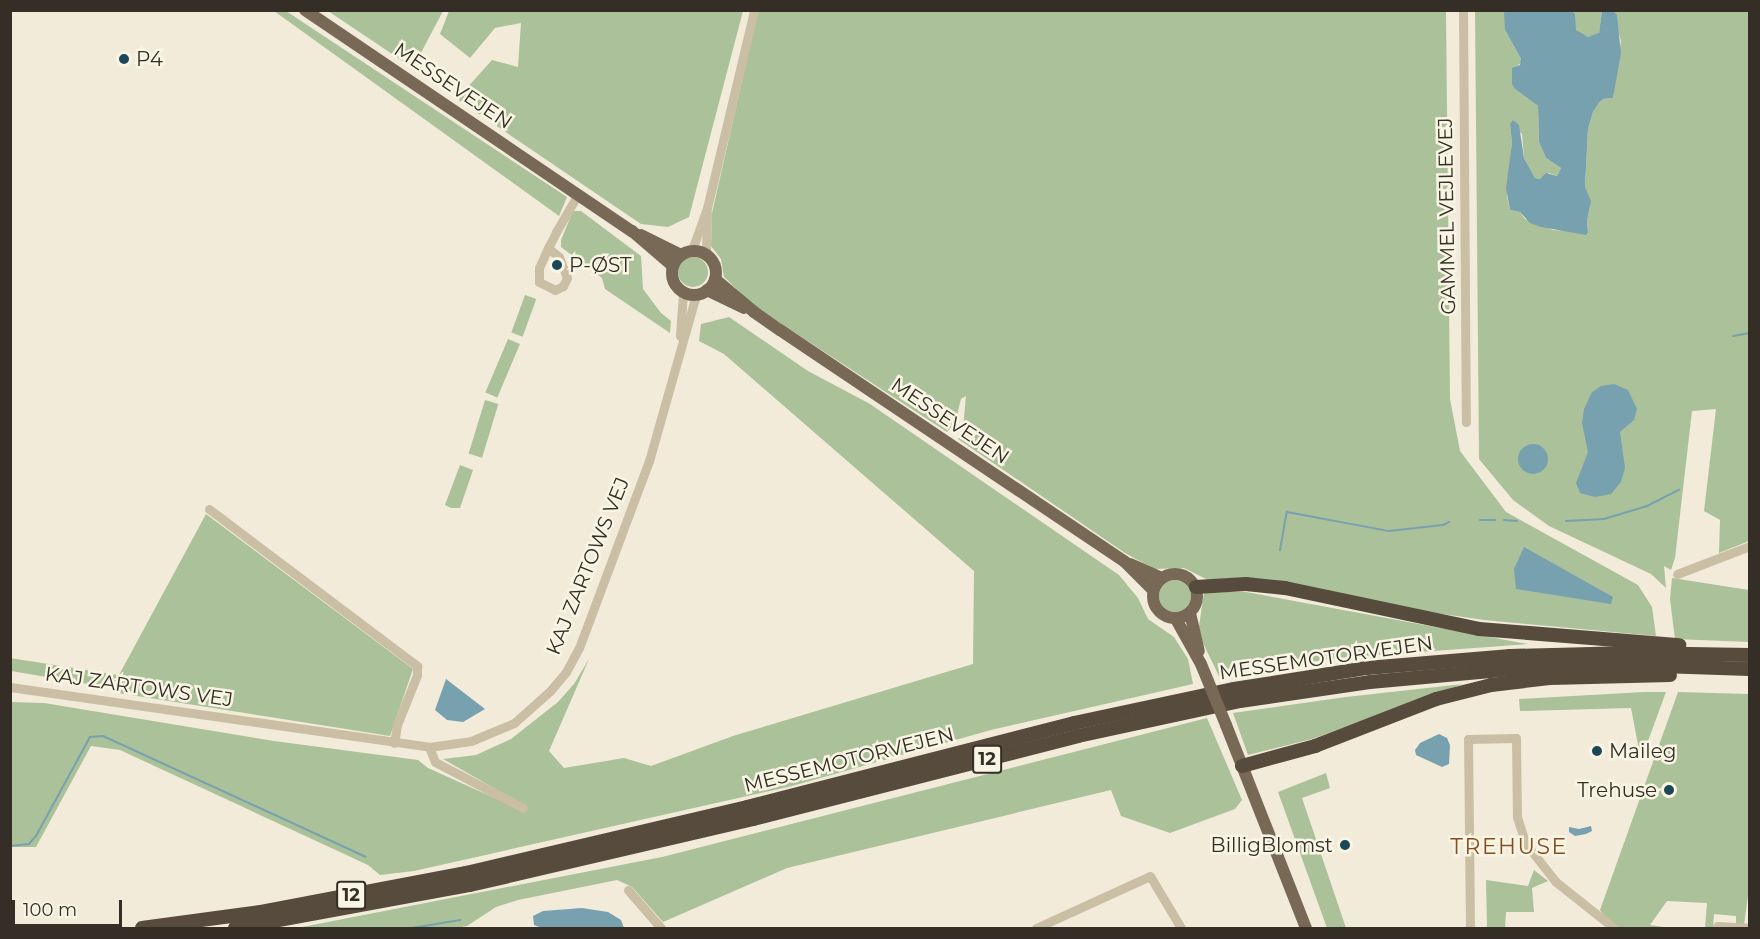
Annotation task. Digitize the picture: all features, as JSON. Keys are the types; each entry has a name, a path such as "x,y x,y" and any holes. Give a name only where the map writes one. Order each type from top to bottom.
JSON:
{"highway":[{"path":"1196,587 1246,584 1285,588 1479,629 1691,646 1749,655"},
{"name":"MESSEMOTORVEJEN","path":"142,928 261,912 466,873 747,807 1074,723 1234,689 1367,668 1510,656 1629,653 1749,655"},
{"name":"MESSEMOTORVEJEN","path":"235,928 470,885 753,819 1078,736 1240,701 1370,682 1512,669 1629,665 1749,669"},
{"path":"1242,766 1315,746 1436,699 1491,685 1550,678 1711,675 1749,669"}],"main road":[{"name":"MESSEVEJEN","path":"305,10 632,231 673,266"},
{"name":"MESSEVEJEN","path":"632,231 687,252"},
{"path":"687,252 706,254 714,264 716,279 702,293 683,292 673,280 673,266 687,252"},
{"name":"MESSEVEJEN","path":"716,279 754,312 1125,562 1161,578"},
{"name":"MESSEVEJEN","path":"702,293 754,312"},
{"name":"MESSEVEJEN","path":"1125,562 1153,590"},
{"path":"1176,619 1190,613 1197,602 1196,587 1185,576 1177,574 1161,578 1153,590 1152,598 1160,613 1176,619 1202,664"},
{"path":"1190,613 1202,664 1306,928"}],"street":[{"path":"687,252 707,208 754,10"},
{"name":"GAMMEL VEJLEVEJ","path":"1463,10 1466,422"},
{"path":"548,248 578,194"},
{"path":"706,254 707,208"},
{"name":"KAJ ZARTOWS VEJ","path":"678,353 683,292"},
{"name":"KAJ ZARTOWS VEJ","path":"10,688 429,747 471,741 514,723 536,706 566,672 574,656 600,579 649,461 678,353 702,293"},
{"path":"209,509 417,666 417,675 397,725 394,743"},
{"path":"1677,574 1749,546"},
{"path":"1470,928 1468,739 1516,738 1517,817 1526,844 1556,882 1614,928"},
{"path":"429,747 435,762 523,808"},
{"path":"1036,928 1150,876 1181,928"},
{"path":"628,890 661,928"},
{"path":"1717,926 1749,928"}],"green space":[{"path":"274,11 286,11 567,197 559,216"},
{"path":"328,11 443,11 413,68"},
{"path":"449,11 743,11 689,217 668,227 641,224 457,99 492,60 518,67 521,23 495,28 470,58 440,34"},
{"path":"758,11 1446,11 1450,399 1460,451 1506,512 1638,585 1652,607 1656,636 1484,620 1208,580 1184,568 1154,569 1125,553 958,439 963,428 966,396 961,399 955,423 947,432 754,306 724,277 721,259 711,246 712,213"},
{"path":"1475,11 1504,11 1506,13 1505,30 1521,59 1521,63 1516,67 1515,89 1538,106 1539,142 1546,158 1561,168 1557,176 1549,173 1540,179 1535,178 1524,158 1522,134 1510,124 1512,143 1507,197 1510,210 1520,212 1525,219 1553,230 1588,232 1587,221 1590,206 1585,187 1588,129 1593,112 1599,103 1603,99 1613,98 1621,41 1613,11 1749,11 1749,541 1719,553 1720,520 1704,511 1716,409 1692,411 1675,558 1671,570 1664,566 1666,588 1651,574 1549,526 1513,500 1479,459"},
{"path":"1572,11 1602,11 1599,34 1588,37 1579,34"},
{"path":"573,211 581,211 641,256 643,289 661,313 671,321 670,333 605,289 602,278 561,247 561,240"},
{"path":"693,257 704,261 708,272 704,283 693,287 682,283 678,272 682,261"},
{"path":"525,295 536,299 523,337 511,333"},
{"path":"729,317 808,371 870,404 1119,575 1138,598 1148,619 1174,637 1188,659 1193,684 991,730 792,786 414,871 380,875 368,865 120,750 91,746 36,847 11,847 11,702 44,703 274,741 418,760 428,768 523,811 527,807 443,759 476,755 511,739 558,702 574,684 589,659 549,751 564,768 624,758 651,766 733,736 973,664 974,571 724,354 699,341 701,324"},
{"path":"508,339 520,344 497,397 485,392"},
{"path":"485,400 498,404 482,458 469,454"},
{"path":"460,465 473,470 460,508 451,508 445,505"},
{"path":"206,514 413,669 390,736 118,693 118,676 112,688 11,671 10,658 119,675"},
{"path":"1672,578 1749,590 1749,642 1675,639 1670,599"},
{"path":"1175,580 1186,585 1191,596 1186,607 1175,612 1164,607 1159,596 1164,585"},
{"path":"1204,592 1246,592 1528,644 1337,658 1219,676 1198,633"},
{"path":"1463,684 1312,739 1248,755 1233,713 1346,697"},
{"path":"1666,692 1641,760 1631,708 1520,711 1519,699"},
{"path":"1678,692 1749,694 1750,881 1744,925 1736,924 1736,916 1714,914 1713,928 1705,928 1707,903 1667,901 1650,925 1670,928 1618,928 1608,921 1600,910"},
{"path":"1207,718 1242,800 1235,809 1170,833 1121,816 1111,790 787,868 663,922 632,887 617,880 518,900 496,907 467,926 456,928 297,928 662,857"},
{"path":"1326,773 1330,788 1302,798 1346,928 1327,928 1278,792"},
{"path":"1534,870 1548,881 1532,888 1534,912 1506,912 1505,928 1487,928 1486,880 1528,886"}],"water":[{"path":"1504,11 1572,11 1575,14 1576,30 1588,37 1599,33 1602,11 1613,11 1617,15 1621,53 1613,98 1603,99 1599,103 1593,112 1588,129 1585,187 1591,201 1586,235 1541,227 1530,223 1520,212 1510,210 1506,188 1512,143 1510,124 1513,120 1519,125 1524,158 1535,178 1540,179 1546,173 1557,176 1561,168 1546,158 1539,142 1538,106 1515,89 1512,84 1512,68 1520,65 1521,59 1505,30"},
{"path":"1614,384 1628,390 1637,409 1634,420 1620,432 1625,468 1621,482 1611,494 1595,497 1580,493 1576,483 1588,452 1582,423 1584,409 1592,392 1601,386"},
{"path":"1533,444 1544,448 1548,459 1544,470 1533,474 1522,470 1518,459 1522,448"},
{"path":"1524,547 1613,597 1611,604 1516,589 1514,569"},
{"path":"446,679 485,709 463,722 447,720 435,710"},
{"path":"1439,734 1447,738 1450,745 1449,764 1442,767 1416,755 1415,750 1420,743"},
{"path":"1591,826 1592,831 1586,834 1575,836 1569,832 1569,827 1579,829"},
{"path":"582,908 608,912 621,920 624,928 542,928 534,925 533,916 543,911"}],"waterway":[{"path":"1733,336 1750,333"},
{"path":"1566,521 1604,519 1647,506 1679,490"},
{"path":"1280,550 1287,512 1389,531 1443,525 1449,522"},
{"path":"1480,520 1495,520"},
{"path":"1504,520 1517,521"},
{"path":"10,846 29,844 36,836 90,737 103,736 366,857"},
{"path":"412,928 460,920"}],"place":[{"name":"P4","path":"124,59"},
{"name":"P-ØST","path":"557,265"},
{"name":"Maileg","path":"1597,751"},
{"name":"Trehuse","path":"1669,790"},
{"name":"BilligBlomst","path":"1345,845"}],"district":[{"name":"TREHUSE","path":"1509,847"}]}
